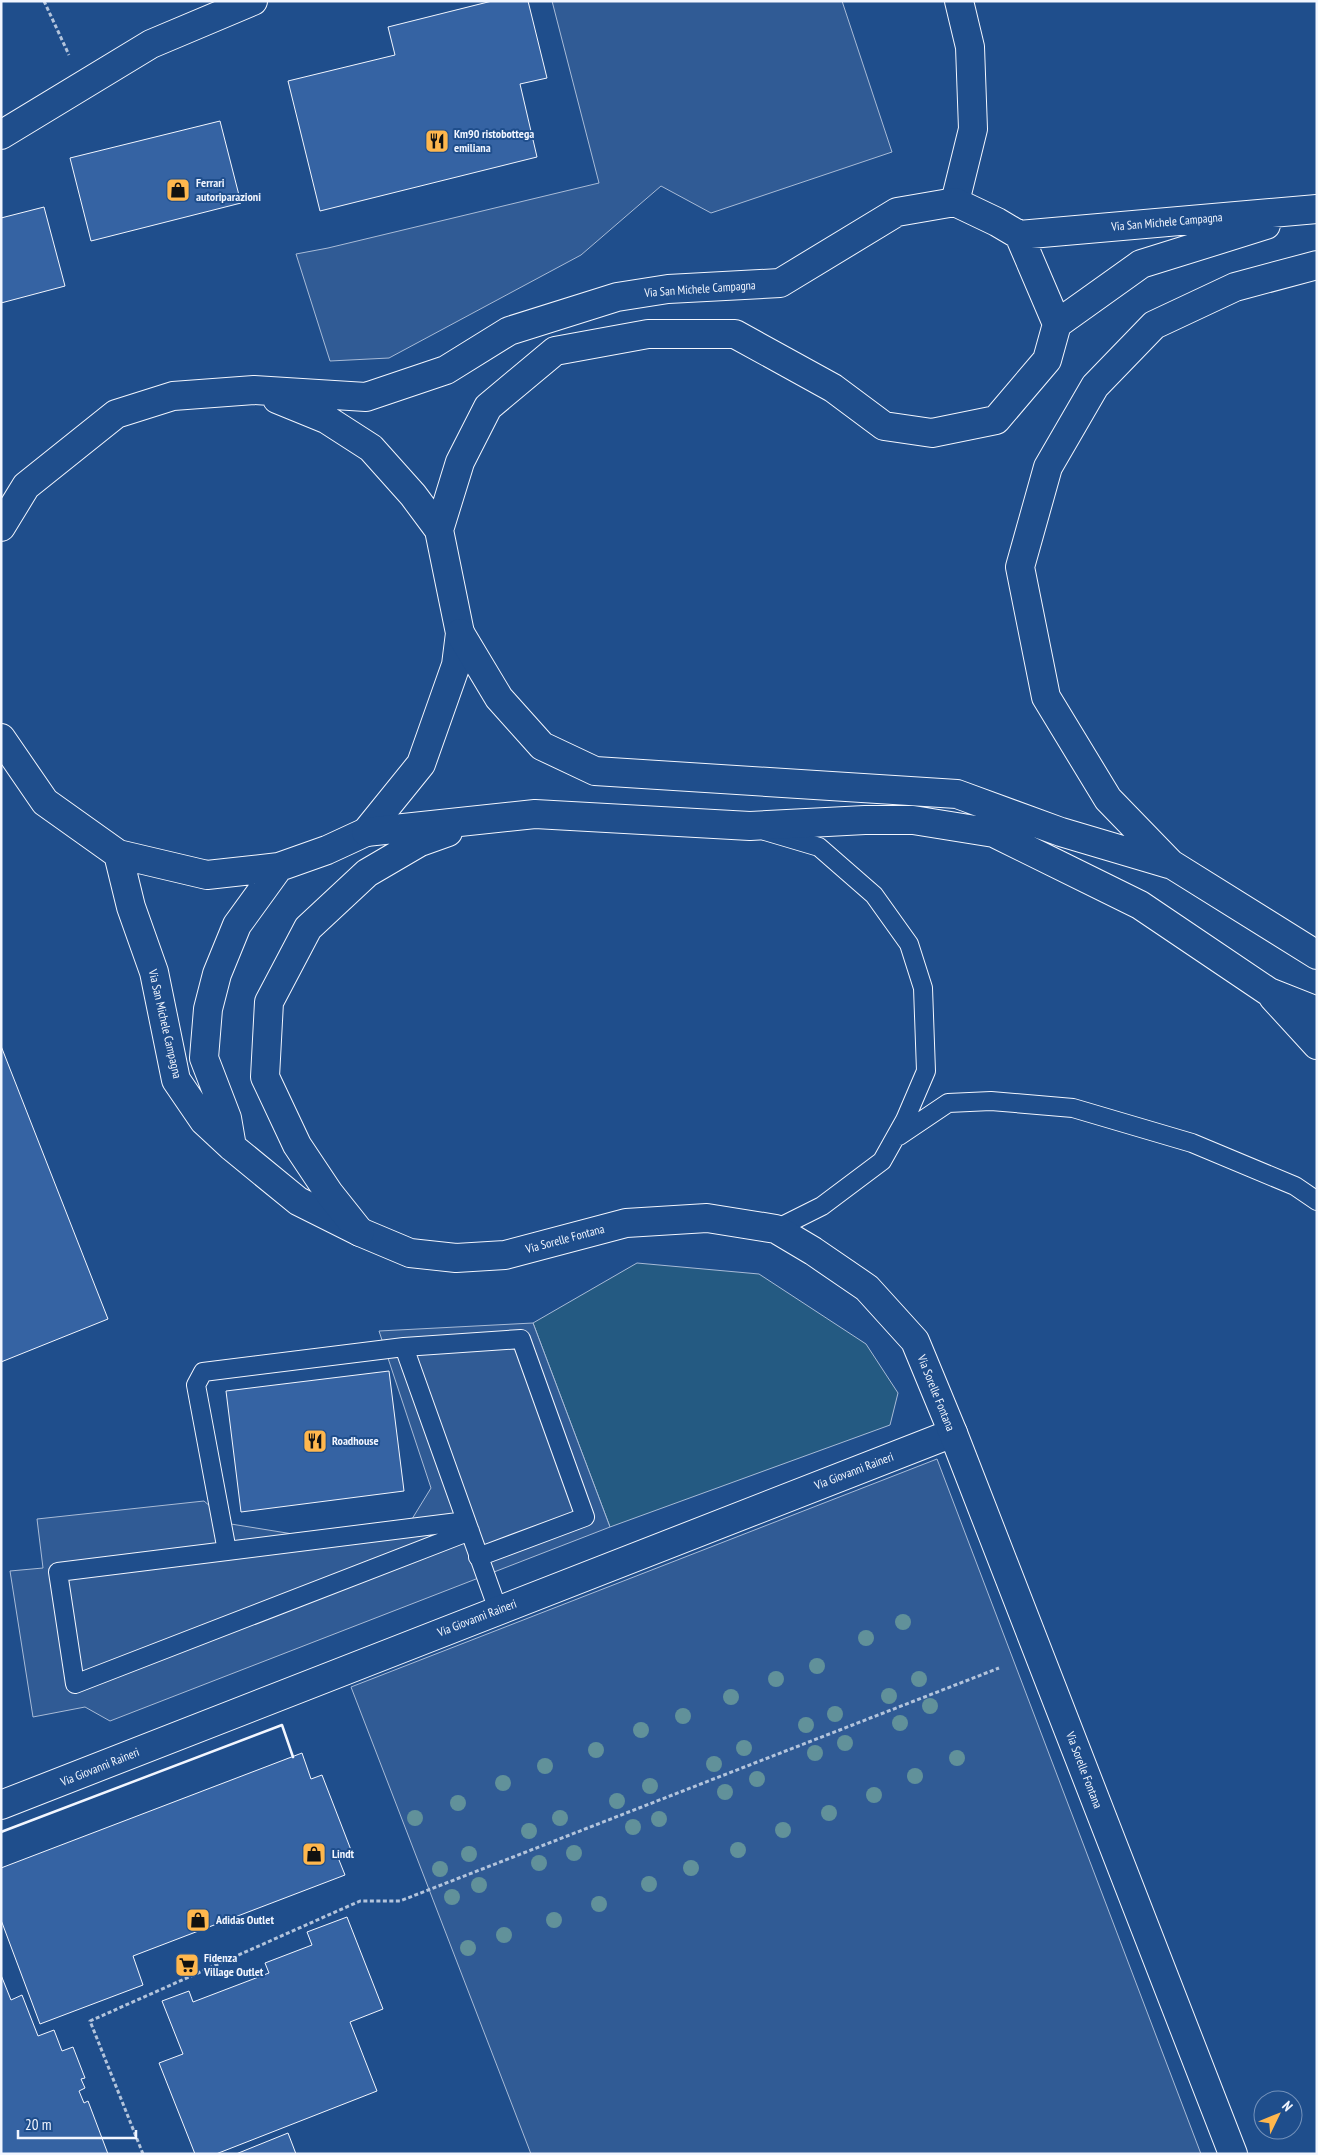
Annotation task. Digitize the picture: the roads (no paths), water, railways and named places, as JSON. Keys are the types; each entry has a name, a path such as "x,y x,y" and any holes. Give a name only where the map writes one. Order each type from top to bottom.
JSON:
{"main road":[{"path":"1,135 151,44 253,1"},
{"path":"958,1 970,47 973,128 955,202 1019,235 1057,324"},
{"name":"Via San Michele Campagna","path":"1,496 26,486 116,414 173,396 254,390 366,397 446,370 509,331 617,297 668,289 780,283 897,212 955,202"},
{"name":"Via San Michele Campagna","path":"1019,235 1316,209"},
{"name":"Via San Michele Campagna","path":"440,530 460,462 488,407 556,352 648,334 735,334 833,388 884,426 932,433 996,420 1047,360 1057,324 1140,264 1316,209"},
{"path":"1317,265 1235,287 1154,325 1095,386 1048,467 1020,567 1046,697 1108,798 1170,864 1317,955"},
{"name":"Via San Michele Campagna","path":"1,738 45,802 118,854 207,875 279,867 327,850 366,832 420,764 456,665 460,633 440,530 413,495 371,448 326,419 254,390"},
{"name":"Via San Michele Campagna","path":"1,527 26,486"},
{"path":"460,633 499,698 542,746 595,771 958,794 1061,832 1170,864"},
{"path":"366,832 535,814 750,826 865,820 913,820 994,833 1140,905 1269,992 1317,1011"},
{"path":"360,1232 329,1193 298,1145 265,1077 269,1002 308,928 367,873 420,842 481,820"},
{"name":"Via San Michele Campagna","path":"118,854 131,907 154,972 176,1080 204,1121 232,1147"},
{"path":"232,1147 227,1118 204,1058 208,1009 217,974 237,925 279,867"},
{"path":"1269,992 1317,1045"},
{"name":"Via Sorelle Fontana","path":"232,1147 298,1201 360,1232 410,1253 456,1258 505,1255 626,1223 707,1218 776,1229 813,1251 867,1288 915,1341 953,1433 1232,2154"},
{"name":"Via Giovanni Raineri","path":"1,1805 953,1433"}],"lane":[{"path":"750,826 819,847 874,894 909,944 923,988 926,1071 905,1120 882,1162 822,1206 776,1229"},
{"path":"895,1138 948,1103 991,1101 1072,1108 1192,1143 1295,1186 1317,1202"},
{"path":"227,1551 196,1384 203,1372 404,1347 521,1338 585,1517 478,1557"},
{"path":"404,1347 498,1610"},
{"path":"468,1526 75,1684 58,1572 227,1551 468,1526"}],"place":[{"name":"Km90 ristobottega emiliana","path":"437,141"},
{"name":"Ferrari autoriparazioni","path":"178,190"},
{"name":"Roadhouse","path":"315,1441"},
{"name":"Lindt","path":"314,1854"},
{"name":"Adidas Outlet","path":"198,1920"},
{"name":"Fidenza Village Outlet","path":"187,1965"}]}
